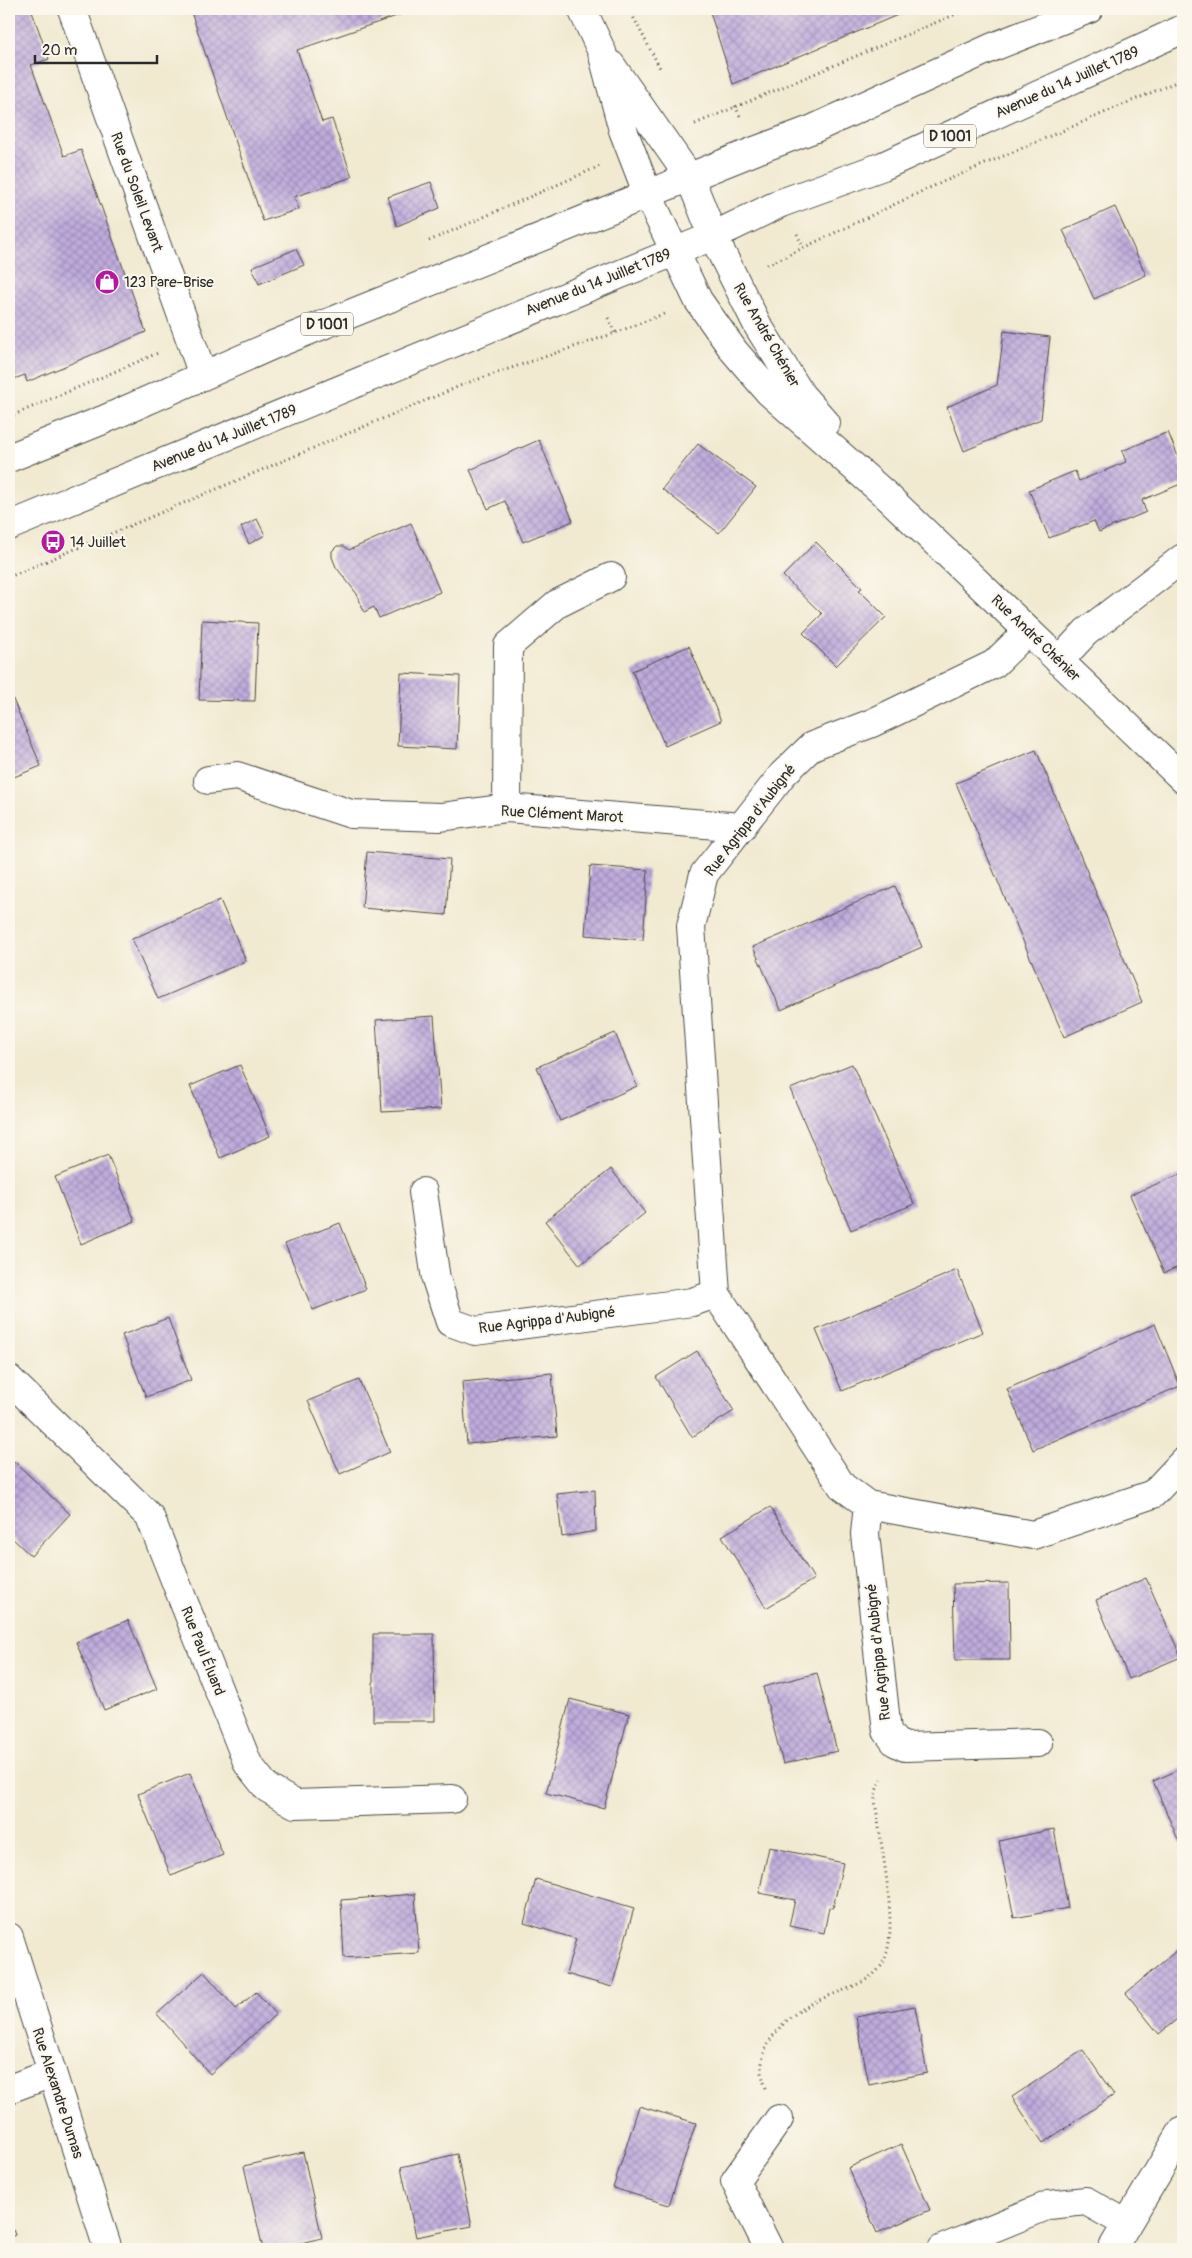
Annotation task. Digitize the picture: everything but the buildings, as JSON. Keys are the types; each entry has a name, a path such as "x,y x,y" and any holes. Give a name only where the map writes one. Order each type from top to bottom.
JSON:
{"street":[{"name":"Rue du Soleil Levant","path":"72,9 203,375"},
{"path":"582,9 602,52"},
{"name":"D 1001","path":"9,458 103,420 203,375 757,150 813,130 993,47 1088,9"},
{"name":"Avenue du 14 Juillet 1789","path":"9,526 713,236 781,203 883,166 1183,29"},
{"name":"Rue André Chénier","path":"602,52 690,178 713,236 758,326 801,395 888,497"},
{"name":"Rue André Chénier","path":"602,52 623,130 648,195 698,300 734,351 769,392 888,497 1183,779"},
{"path":"1059,661 1086,632 1183,558"},
{"path":"508,808 508,646 557,604 611,577"},
{"name":"Rue Agrippa d'Aubigné","path":"1028,631 994,664 872,723 812,746 784,774 704,874 690,926 716,1294 842,1486 868,1505 1033,1535 1153,1494 1183,1462"},
{"name":"Rue Clément Marot","path":"208,780 237,776 351,814 442,817 508,808 742,827"},
{"name":"Rue Agrippa d'Aubigné","path":"423,1192 436,1279 450,1322 475,1331 692,1302 716,1294"},
{"name":"Rue Paul Éluard","path":"9,1379 150,1517 248,1764 267,1788 294,1804 452,1799"},
{"name":"Rue Agrippa d'Aubigné","path":"868,1505 865,1534 887,1730 895,1742"},
{"path":"895,1742 905,1747 1038,1743"},
{"name":"Rue Alexandre Dumas","path":"9,1937 108,2249"},
{"path":"9,2089 52,2073"},
{"path":"769,2249 735,2181 779,2119"},
{"path":"1112,2249 1183,2130"},
{"path":"942,2249 1049,2204 1086,2200 1128,2224"}],"path":[{"path":"629,9 665,78"},
{"path":"662,136 691,126 968,9"},
{"path":"803,247 929,188 1183,79"},
{"path":"548,189 631,152"},
{"path":"9,578 467,383 615,333 698,300"},
{"path":"779,2119 761,2076 764,2049 774,2032 814,2002 860,1983 880,1968 889,1951 891,1922 875,1796 895,1742"}],"place":[{"name":"123 Pare-Brise","path":"107,282"},
{"name":"14 Juillet","path":"53,542"}]}
